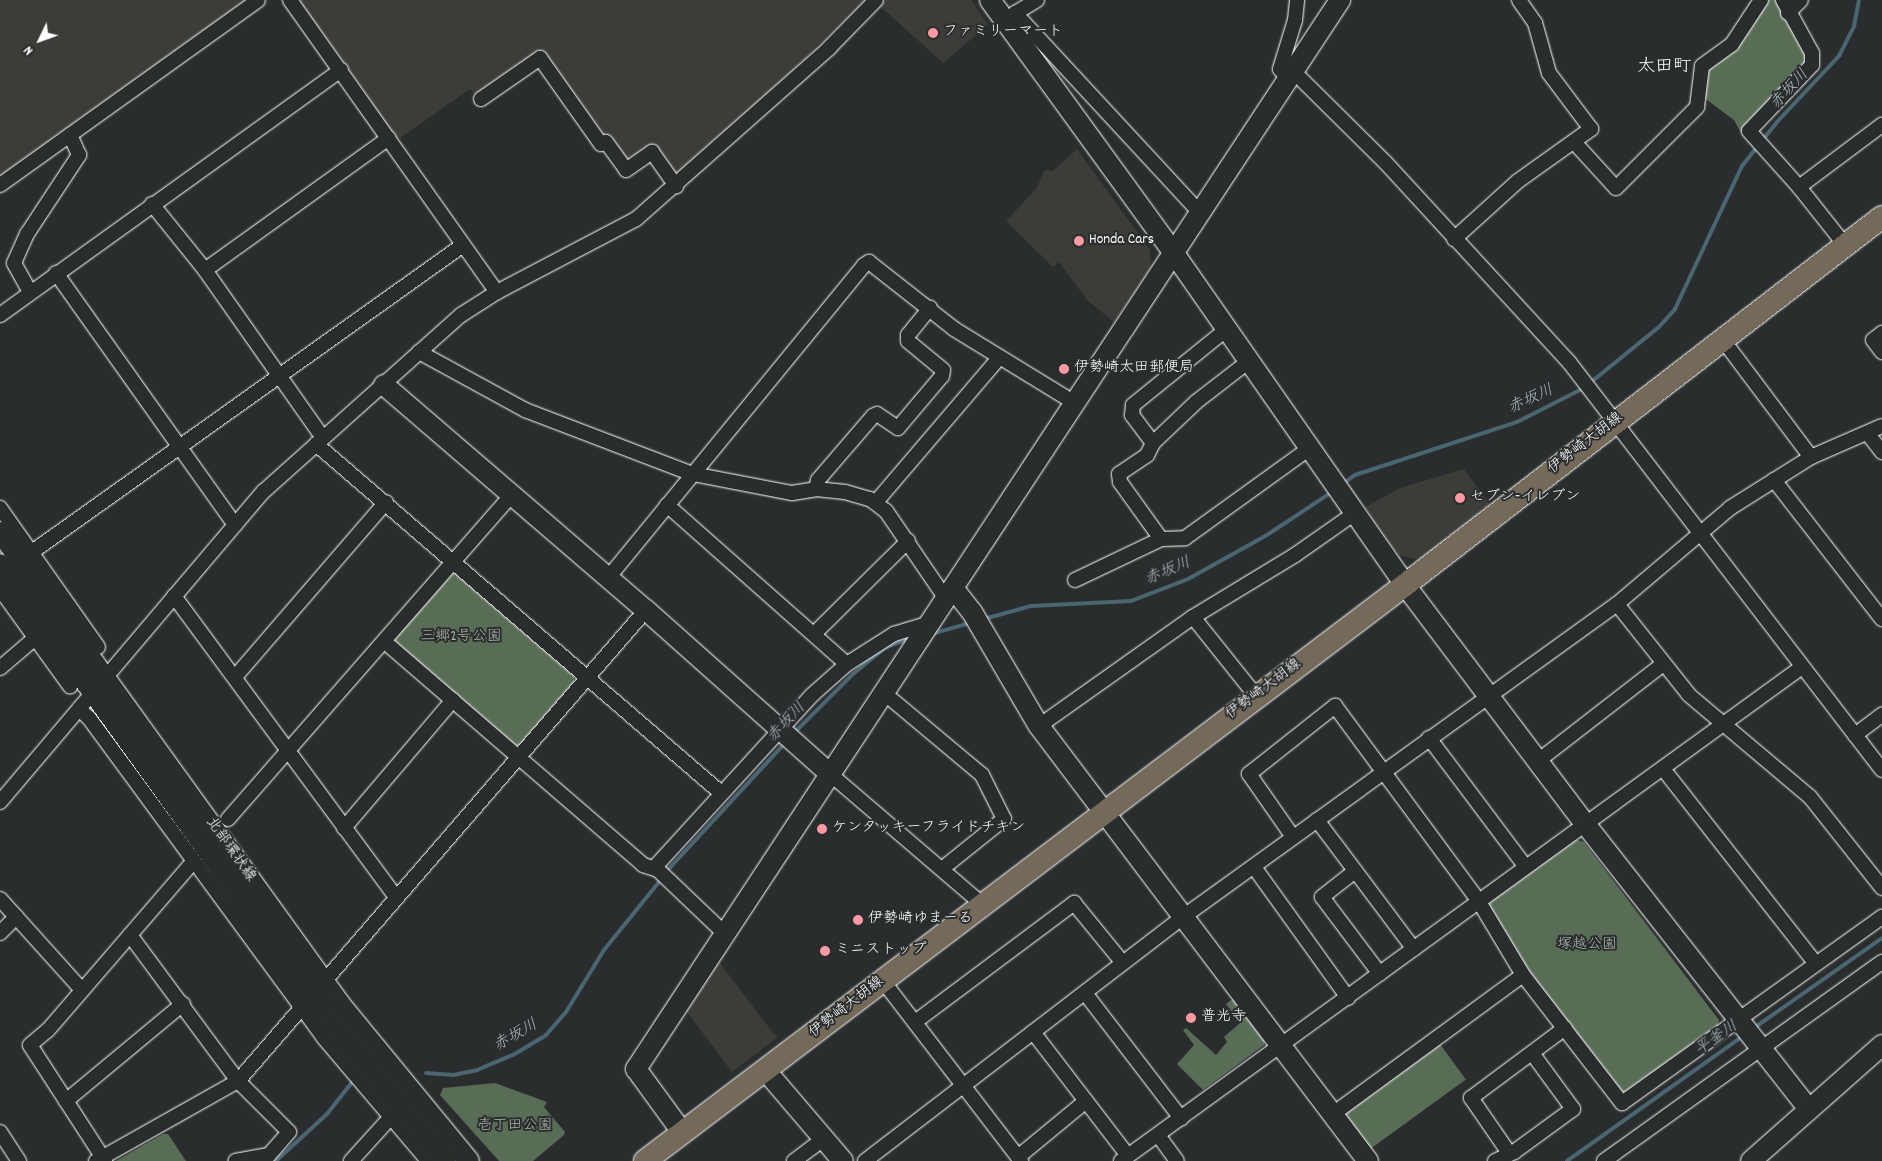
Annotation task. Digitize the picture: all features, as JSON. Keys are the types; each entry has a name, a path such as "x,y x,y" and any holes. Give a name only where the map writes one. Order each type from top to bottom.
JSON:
{"main road":[{"name":"伊勢崎大胡線","path":"645,1161 766,1071 1256,696 1405,585 1882,217"}],"street":[{"path":"0,185 258,0"},
{"path":"290,0 497,292"},
{"path":"0,802 264,491 461,315 497,292 636,219 676,186 829,48 876,0"},
{"path":"990,0 1173,252 1405,585 1586,824 1742,1020 1808,1108"},
{"path":"1037,0 1015,13 1200,213"},
{"path":"1297,0 1295,20 1280,69 1290,74 1385,162 1569,362 1617,420 1699,533 1882,770"},
{"path":"682,1132 636,1069 723,932 930,623 1073,402 1340,0"},
{"path":"1454,239 1518,180 1590,129 1549,73 1535,23 1519,0"},
{"path":"1574,142 1616,188 1698,107 1702,66 1732,44 1761,0"},
{"path":"1801,0 1785,6 1812,53 1812,65 1750,132 1800,186 1845,245"},
{"path":"482,99 540,58 601,144 606,142 626,170 652,152 676,186"},
{"path":"0,315 341,70"},
{"path":"1800,186 1882,125"},
{"path":"30,292 14,263 27,234 79,155 70,135"},
{"path":"205,270 389,138"},
{"path":"152,204 205,270 280,376 320,441 454,562 721,793"},
{"path":"37,560 181,448 463,245"},
{"path":"608,578 864,265 869,262 930,308 954,329 1073,402"},
{"path":"56,273 235,525"},
{"path":"816,489 818,480 873,416 877,414 898,428 942,376 943,370 908,341 908,335 930,308"},
{"path":"1153,443 1132,414 1133,405 1227,329"},
{"path":"1882,333 1873,340 1882,352"},
{"path":"1723,340 1812,458"},
{"path":"419,352 525,410 693,474 792,493 816,489 845,492 876,502 949,594 977,621 1039,726 1333,1114 1360,1158"},
{"path":"876,502 999,358"},
{"path":"1161,539 1120,482 1119,474 1147,455 1153,443 1196,402 1249,361"},
{"path":"384,385 646,610 782,732 943,868 982,904"},
{"path":"865,1161 1183,917 1254,868 1382,772 1617,604 1730,508 1812,458 1882,426"},
{"path":"1868,434 1882,452"},
{"path":"1075,580 1161,539 1185,538 1310,448"},
{"path":"1774,480 1882,619"},
{"path":"228,820 289,754 511,496"},
{"path":"235,677 386,502"},
{"path":"667,505 815,633 847,664"},
{"path":"0,508 5,527 37,560 98,647"},
{"path":"1039,726 1193,617 1295,555 1355,513"},
{"name":"北部環状線","path":"5,527 98,685 312,995 387,1093 446,1161"},
{"path":"815,633 908,540"},
{"path":"37,560 42,591"},
{"name":"北部環状線","path":"0,564 71,664 98,685"},
{"path":"0,589 70,686"},
{"path":"174,596 397,898"},
{"path":"1617,604 1689,695 1726,724 1810,798 1882,888"},
{"path":"194,861 82,990 30,1045 101,1160 238,1081 519,759 646,610"},
{"path":"1193,617 1256,696"},
{"path":"654,868 721,793 847,664 894,634 930,623"},
{"path":"385,642 642,865 654,868 723,932"},
{"path":"39,643 71,664"},
{"path":"0,668 39,643"},
{"path":"1538,761 1663,664"},
{"path":"1033,1032 1086,1101 1124,1158 1348,998 1478,900 1664,770 1802,667"},
{"path":"884,692 982,774 1004,819 943,868"},
{"path":"344,828 453,700"},
{"path":"1293,837 1249,774 1335,706 1478,900 1523,975 1622,1103 1742,1020 1816,964 1882,918"},
{"path":"79,709 90,718 194,861 312,995 390,1118 428,1161"},
{"path":"1856,735 1882,714"},
{"path":"1429,738 1526,867"},
{"path":"1664,770 1816,964"},
{"path":"1317,820 1414,949"},
{"path":"1254,868 1348,998"},
{"path":"1355,871 1322,897 1380,974"},
{"path":"0,900 82,990"},
{"path":"915,1022 1074,903 1123,963"},
{"path":"0,933 16,917"},
{"path":"130,934 238,1081 289,1132 269,1155 236,1161"},
{"path":"1605,1161 1760,1045 1882,962"},
{"path":"1333,1114 1523,975"},
{"path":"882,981 1020,1159 1086,1101"},
{"path":"1085,993 1180,1118"},
{"name":"北部環状線","path":"312,995 366,1040 469,1161"},
{"path":"66,1101 183,1004"},
{"path":"1509,1153 1471,1098 1565,1028"},
{"path":"1751,1161 1808,1108 1882,1045"},
{"path":"1495,1161 1572,1109 1532,1053"},
{"path":"766,1071 844,1161"},
{"path":"352,1161 390,1118"},
{"path":"0,1132 17,1161"},
{"path":"1158,1134 1177,1161"},
{"path":"794,1161 823,1139"}],"shaded area":[{"path":"0,0 250,0 0,178"},
{"path":"297,0 865,0 784,79 674,176 653,147 627,165 602,139 542,54 478,98 470,89 400,138 394,138"},
{"path":"886,0 971,0 988,25 943,63 880,6"},
{"path":"1077,149 1150,250 1151,267 1114,322 1088,301 1059,262 1053,267 1006,221 1036,189 1045,170 1053,171"},
{"name":"セブン-イレブン","path":"1464,469 1490,505 1420,560 1398,555 1365,507 1400,488"},
{"path":"716,958 777,1038 732,1072 684,1008"}],"green space":[{"path":"1765,0 1779,0 1809,55 1807,63 1741,133 1734,120 1703,97 1706,70"},
{"name":"三郷2号公園","path":"457,573 574,675 574,682 520,745 512,746 396,644 394,639 450,574"},
{"name":"塚越公園","path":"1574,839 1584,842 1719,1020 1718,1026 1626,1092 1621,1093 1529,972 1489,908 1490,901"},
{"path":"1234,998 1265,1040 1264,1045 1203,1090 1177,1064 1194,1045 1183,1030 1186,1028 1216,1055 1227,1042 1224,1037 1240,1023 1226,1004"},
{"path":"1440,1044 1466,1080 1370,1150 1344,1114"},
{"name":"壱丁田公園","path":"495,1083 547,1102 544,1107 565,1132 564,1135 533,1161 499,1161 440,1095 443,1088"},
{"path":"163,1134 168,1134 186,1161 116,1161"}],"waterway":[{"name":"赤坂川","path":"1590,383 1659,327 1675,309 1742,166 1777,122 1839,56 1854,26 1859,0"},
{"name":"赤坂川","path":"1341,485 1355,475 1517,422 1584,388"},
{"name":"赤坂川","path":"984,619 1031,606 1131,601 1188,579 1267,535 1332,492"},
{"name":"赤坂川","path":"931,634 970,623"},
{"name":"赤坂川","path":"793,734 853,674 886,647 912,638"},
{"name":"赤坂川","path":"666,872 785,743"},
{"name":"赤坂川","path":"426,1073 454,1075 477,1070 513,1055 546,1035 566,1012 604,950 662,878"},
{"name":"平釜川","path":"1754,1028 1882,938"},
{"name":"平釜川","path":"1567,1161 1744,1035"},
{"name":"赤坂川","path":"276,1161 327,1114 353,1081"}],"place":[{"name":"ファミリーマート","path":"933,33"},
{"name":"Honda Cars","path":"1079,241"},
{"name":"伊勢崎太田郵便局","path":"1064,369"},
{"name":"セブン-イレブン","path":"1460,498"},
{"name":"ケンタッキーフライドチキン","path":"822,829"},
{"name":"伊勢崎ゆまーる","path":"858,920"},
{"name":"ミニストップ","path":"825,951"},
{"name":"普光寺","path":"1191,1018"}],"district":[{"name":"太田町","path":"1664,68"}]}
